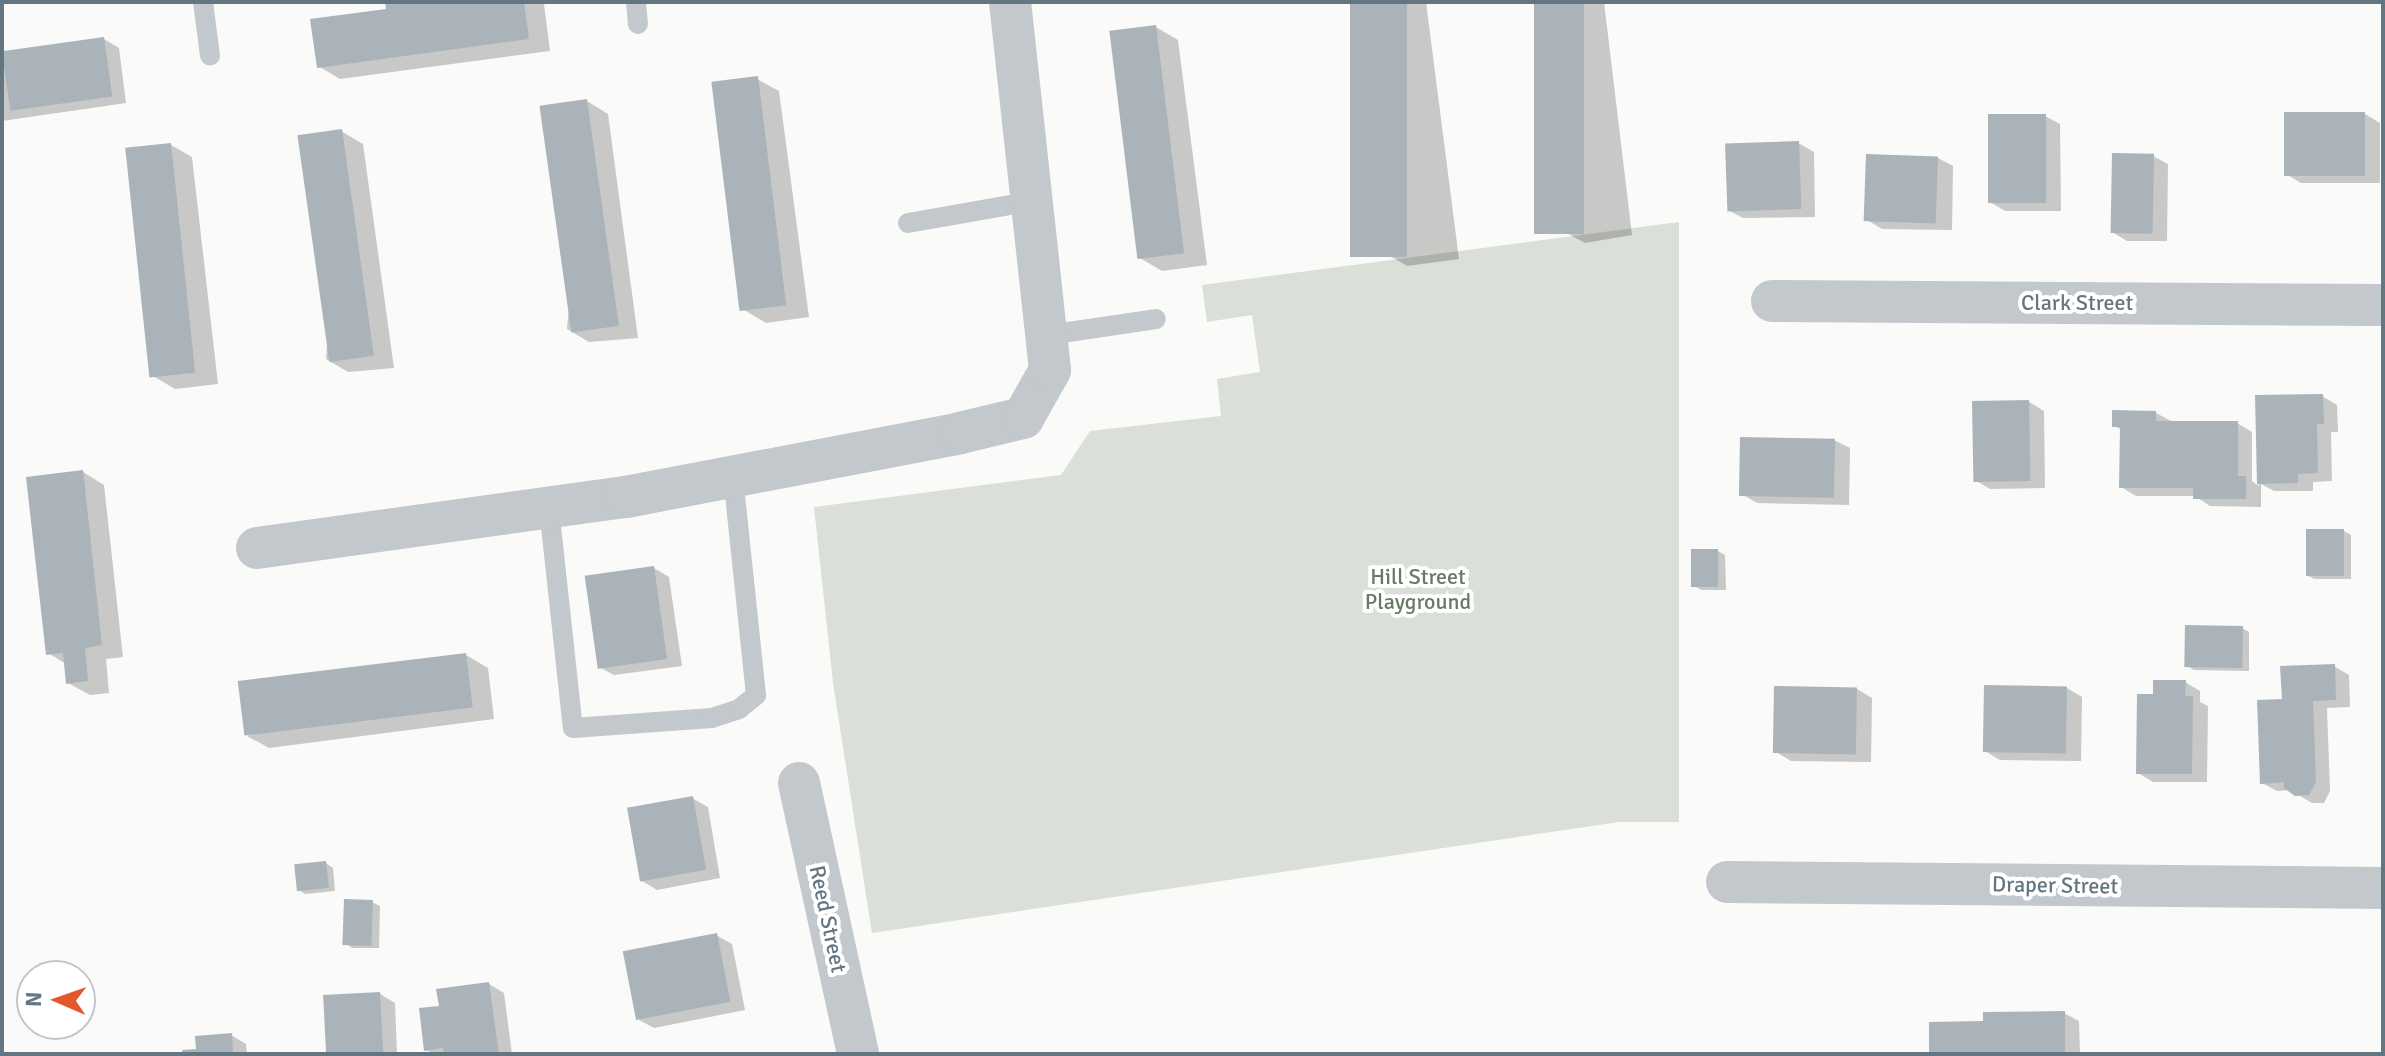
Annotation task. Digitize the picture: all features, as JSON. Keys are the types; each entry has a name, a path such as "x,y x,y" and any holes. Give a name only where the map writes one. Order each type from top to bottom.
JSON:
{"street":[{"path":"257,548 549,508 733,476 1023,418 1050,370 1010,2"},
{"name":"Clark Street","path":"1772,301 2383,305"},
{"name":"Reed Street","path":"799,783 858,1054"},
{"name":"Draper Street","path":"1727,882 2383,888"}],"lane":[{"path":"203,2 210,56"},
{"path":"636,2 638,24"},
{"path":"908,223 1033,201"},
{"path":"1048,335 1156,319"},
{"path":"549,508 573,728 712,718 739,709 756,695 733,476"}],"green space":[{"name":"Hill Street Playground","path":"1679,222 1679,822 1619,822 872,933 833,683 814,507 1061,475 1090,431 1221,416 1217,379 1260,372 1252,315 1207,322 1202,285"}],"building":[{"path":"385,2 524,2 529,39 317,68 310,19 386,9"},
{"path":"1350,2 1407,2 1407,257 1350,257"},
{"path":"1534,2 1584,2 1584,234 1534,234"},
{"path":"1156,25 1184,253 1137,259 1109,31"},
{"path":"104,37 112,96 10,111 2,51"},
{"path":"758,76 786,305 740,311 711,82"},
{"path":"587,99 619,326 571,332 539,106"},
{"path":"2284,112 2365,112 2365,176 2284,176"},
{"path":"1988,114 2046,114 2046,203 1988,203"},
{"path":"342,129 374,356 329,362 297,135"},
{"path":"1799,141 1801,209 1727,212 1725,144"},
{"path":"171,143 195,373 149,378 125,148"},
{"path":"2112,153 2154,154 2153,234 2111,233"},
{"path":"1866,154 1938,157 1936,223 1864,221"},
{"path":"2323,394 2324,424 2317,424 2318,473 2298,474 2298,483 2257,484 2255,395"},
{"path":"2029,400 2030,481 1973,482 1972,401"},
{"path":"2112,410 2156,411 2156,421 2238,421 2238,476 2246,476 2246,499 2193,499 2193,488 2119,488 2120,427 2112,427"},
{"path":"1740,437 1835,439 1834,498 1739,496"},
{"path":"83,470 102,645 85,648 88,681 66,684 63,653 46,655 26,477"},
{"path":"2306,529 2344,529 2344,576 2306,576"},
{"path":"1691,549 1718,549 1718,587 1691,587"},
{"path":"654,566 667,659 598,669 585,576"},
{"path":"2185,625 2243,626 2242,668 2184,667"},
{"path":"466,653 473,708 244,736 238,681"},
{"path":"2335,664 2336,700 2313,701 2316,782 2309,795 2295,796 2284,788 2284,782 2260,784 2257,700 2282,699 2280,666"},
{"path":"2153,680 2186,680 2185,696 2193,696 2192,774 2136,774 2137,694 2153,694"},
{"path":"1984,685 2067,686 2066,753 1983,752"},
{"path":"1774,686 1857,687 1856,754 1773,753"},
{"path":"693,796 706,870 640,881 627,808"},
{"path":"326,861 329,888 297,891 294,864"},
{"path":"344,899 373,900 371,946 342,945"},
{"path":"717,933 730,1002 636,1020 623,951"},
{"path":"489,982 499,1054 444,1054 443,1048 424,1051 419,1008 439,1006 436,989"},
{"path":"380,992 383,1054 326,1054 323,995"},
{"path":"2065,1011 2065,1054 1929,1054 1929,1022 1983,1021 1983,1012"},
{"path":"232,1033 233,1054 183,1054 182,1050 196,1049 195,1036"}]}
